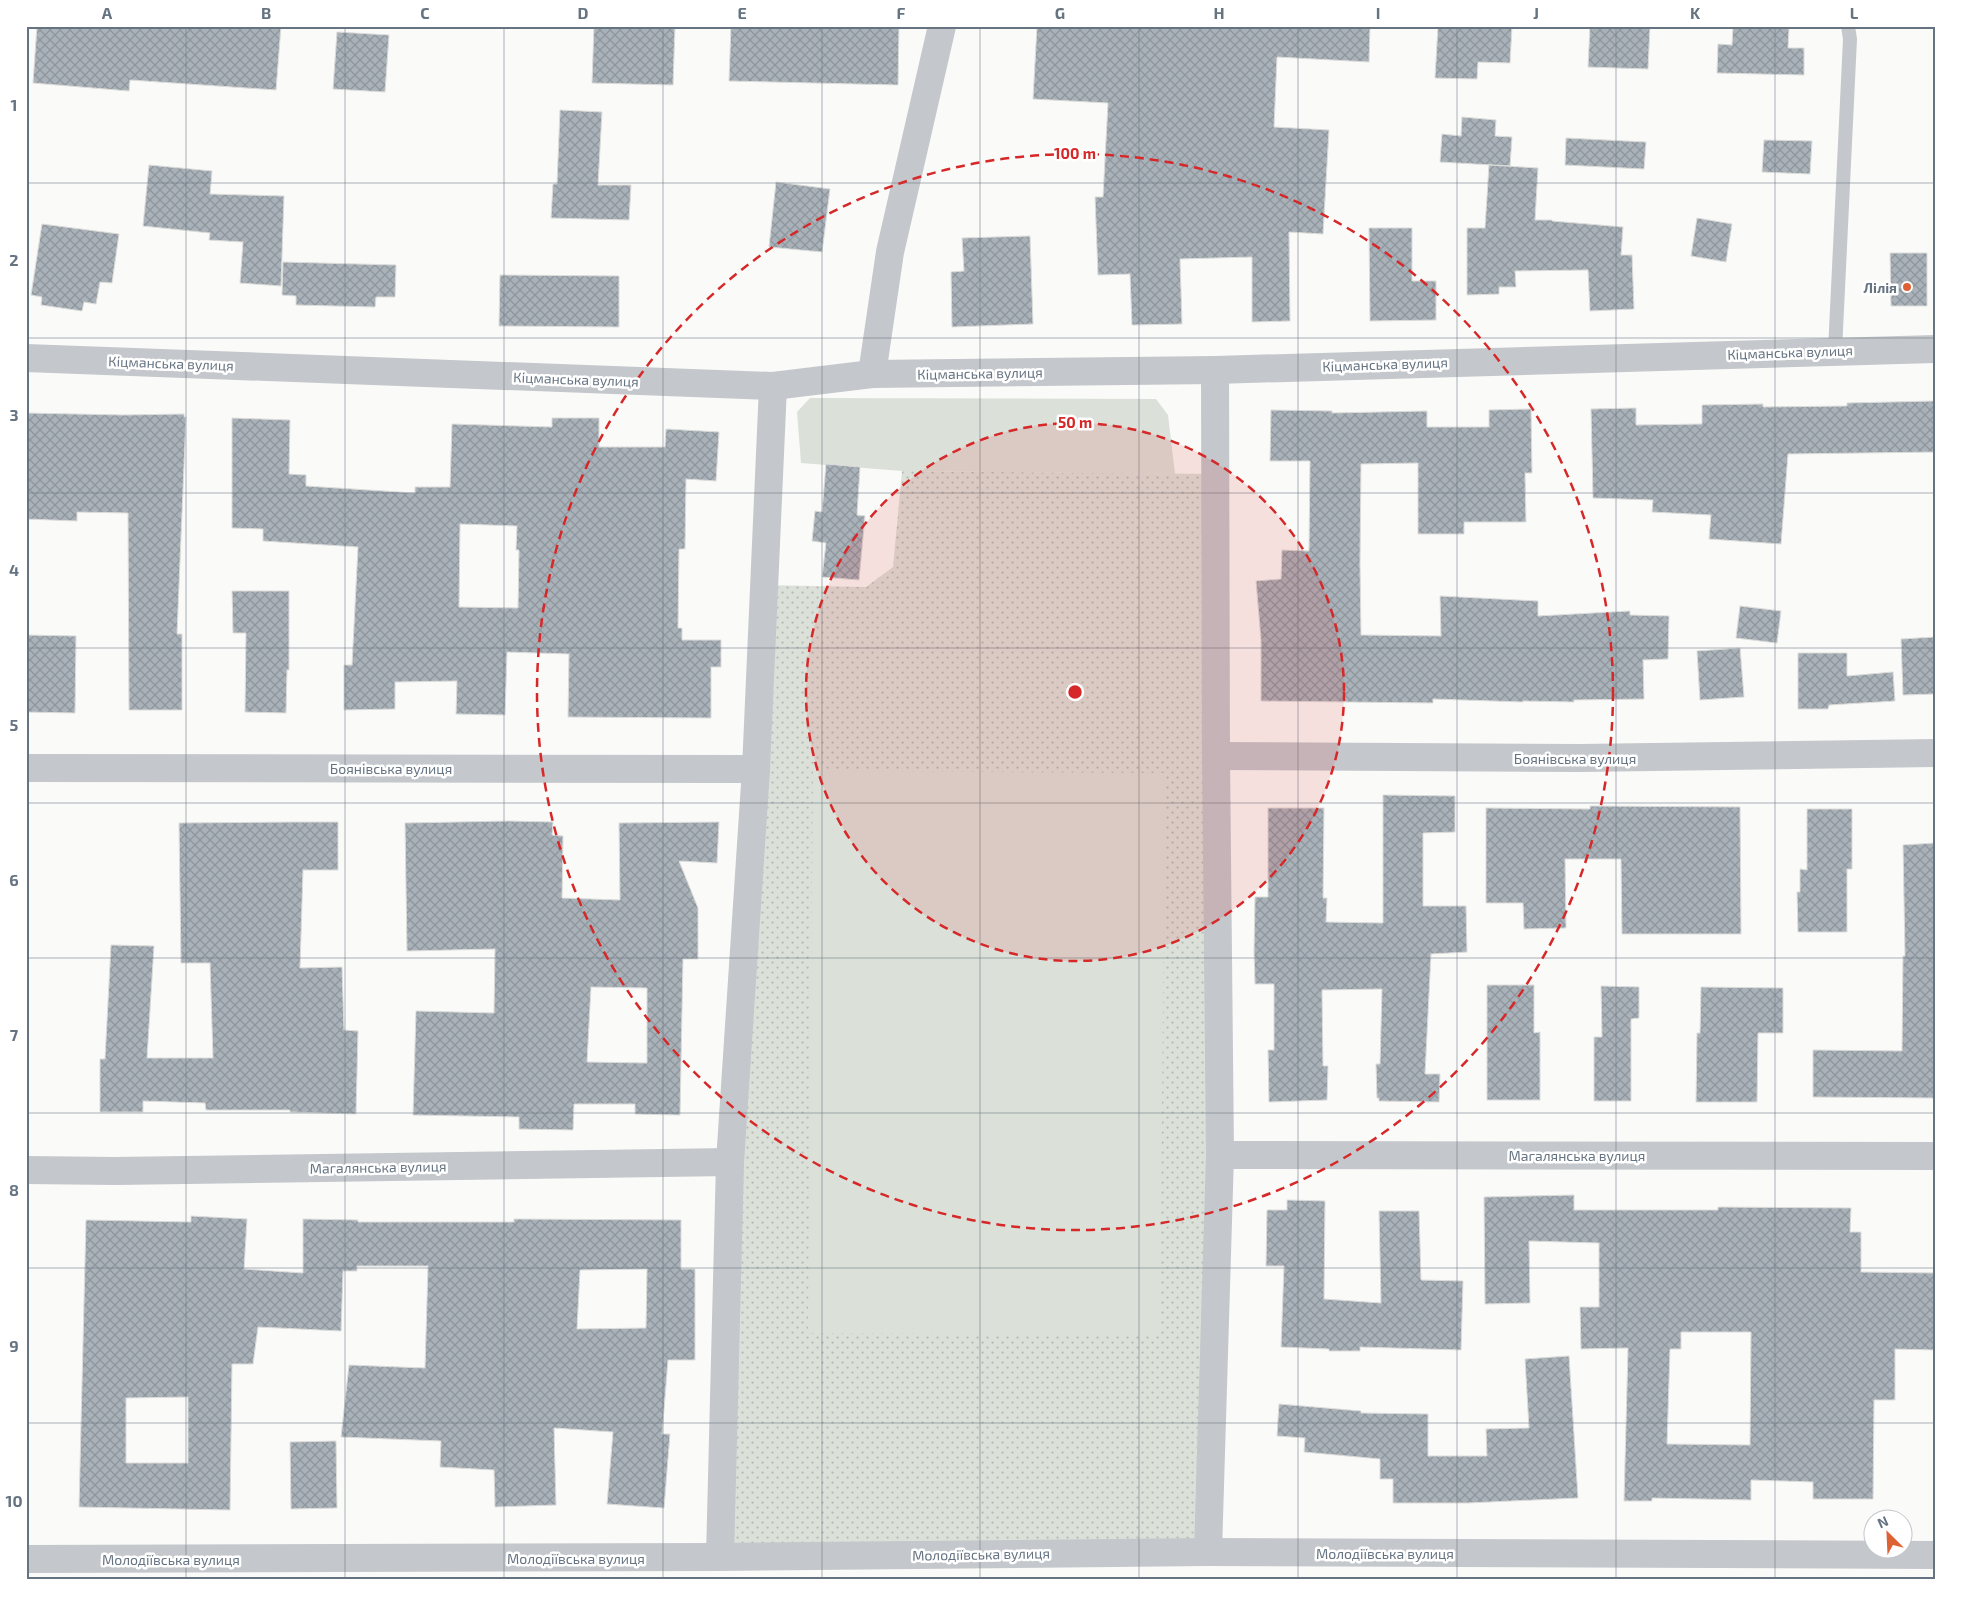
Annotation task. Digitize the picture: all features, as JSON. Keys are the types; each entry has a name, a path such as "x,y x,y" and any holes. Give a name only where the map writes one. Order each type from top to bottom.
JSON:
{"street":[{"path":"872,374 890,252 942,26"},
{"name":"Кіцманська вулиця","path":"26,358 773,386 872,374 1215,370 1935,349"},
{"path":"1208,1552 1220,1155 1215,370"},
{"path":"720,1557 730,1162 756,768 773,386"},
{"name":"Боянівська вулиця","path":"1216,756 1580,758 1935,753"},
{"name":"Боянівська вулиця","path":"26,768 756,768"},
{"name":"Магалянська вулиця","path":"1220,1155 1935,1156"},
{"name":"Магалянська вулиця","path":"26,1170 116,1171 730,1162"},
{"name":"Молодіївська вулиця","path":"26,1559 720,1557 1208,1552 1935,1555"}],"lane":[{"path":"1835,351 1850,39 1848,26"}],"shaded area":[{"path":"810,398 1156,399 1168,415 1175,474 902,471 801,463 797,412"},
{"path":"902,471 1216,474 1209,1553 720,1558 763,585 866,587 893,567"},
{"path":"813,771 1165,773 1160,1335 808,1333"}],"building":[{"path":"37,26 281,26 276,90 130,80 129,91 33,83"},
{"path":"594,26 675,26 673,85 592,83"},
{"path":"731,26 899,26 898,85 729,81"},
{"path":"1037,26 1370,26 1369,62 1277,57 1274,127 1329,130 1323,234 1289,232 1290,321 1252,322 1252,257 1180,259 1182,324 1132,325 1130,274 1098,275 1095,197 1103,197 1108,103 1033,99"},
{"path":"1438,26 1512,26 1510,63 1478,62 1477,79 1435,78"},
{"path":"1590,26 1650,26 1648,69 1588,67"},
{"path":"1733,27 1789,28 1788,48 1804,48 1804,75 1717,73 1718,44 1732,45"},
{"path":"337,32 389,35 385,92 333,89"},
{"path":"560,110 602,112 598,185 631,185 629,220 551,218 553,184 557,184"},
{"path":"1462,117 1496,120 1495,136 1512,137 1510,166 1440,162 1442,134 1461,136"},
{"path":"1566,138 1646,142 1644,169 1565,165"},
{"path":"1764,140 1812,141 1810,174 1762,172"},
{"path":"149,165 212,171 210,194 284,196 281,286 240,283 243,242 209,240 210,233 143,226"},
{"path":"1489,165 1538,168 1535,220 1623,227 1621,255 1632,255 1634,309 1590,311 1588,270 1515,271 1516,287 1499,287 1499,294 1467,295 1467,228 1485,228"},
{"path":"776,182 830,189 822,252 769,247"},
{"path":"1697,218 1732,224 1726,262 1691,256"},
{"path":"42,224 119,234 112,283 100,282 96,304 84,302 82,311 41,305 42,297 31,295"},
{"path":"1369,228 1412,228 1412,281 1436,281 1436,320 1370,321"},
{"path":"1030,236 1033,324 952,327 951,272 964,271 962,238"},
{"path":"1890,253 1927,253 1927,306 1891,306"},
{"path":"283,262 396,265 395,297 376,297 375,307 296,305 296,296 282,295"},
{"path":"500,275 619,276 619,327 499,326"},
{"path":"1935,401 1935,452 1788,454 1781,544 1709,539 1711,515 1652,512 1653,500 1593,498 1591,409 1636,408 1636,425 1702,424 1702,405 1763,404 1763,407 1847,406 1847,403"},
{"path":"1531,409 1532,473 1525,473 1526,522 1464,522 1464,534 1418,534 1418,463 1361,464 1361,635 1441,636 1440,596 1538,601 1538,616 1630,611 1630,615 1669,616 1668,659 1643,660 1644,699 1523,702 1433,699 1433,703 1261,701 1261,640 1256,581 1281,579 1282,550 1309,551 1310,461 1270,461 1271,410 1332,411 1332,413 1427,411 1427,427 1489,427 1489,410"},
{"path":"26,413 184,414 184,417 186,417 177,634 182,634 182,710 129,710 128,513 77,512 77,521 26,519"},
{"path":"232,418 290,420 289,474 306,475 306,486 415,493 415,487 450,487 452,424 552,427 552,418 599,418 599,447 665,447 666,429 719,432 716,481 686,479 685,549 679,549 678,628 682,628 682,640 721,640 721,667 711,667 711,718 568,717 569,654 507,652 505,715 456,714 457,681 395,682 395,709 344,710 344,665 352,665 358,547 263,541 263,529 232,528","holes":["460,524 517,526 516,550 519,550 518,608 459,607"]},
{"path":"826,464 860,467 857,515 865,516 859,580 822,577 826,543 812,541 815,511 822,512"},
{"path":"232,591 289,591 289,670 287,670 286,713 245,712 246,633 233,633"},
{"path":"1740,606 1781,611 1777,643 1736,638"},
{"path":"26,635 76,636 75,713 26,712"},
{"path":"1935,637 1935,694 1903,695 1901,639"},
{"path":"1740,648 1744,697 1700,700 1697,651"},
{"path":"1798,653 1847,653 1847,676 1893,672 1895,701 1829,705 1828,709 1798,709"},
{"path":"1383,795 1455,796 1455,832 1423,833 1423,906 1466,906 1467,952 1431,954 1425,1074 1440,1074 1439,1102 1379,1101 1379,1098 1377,1098 1376,1064 1380,1064 1382,989 1322,990 1323,1066 1328,1066 1327,1100 1269,1102 1268,1050 1274,1050 1274,984 1255,984 1254,952 1255,897 1268,897 1268,808 1324,808 1323,898 1327,898 1326,922 1383,923"},
{"path":"1590,806 1740,807 1741,934 1622,934 1621,859 1565,859 1566,928 1524,929 1523,903 1486,903 1486,808 1590,809"},
{"path":"1807,809 1852,809 1852,869 1847,869 1847,932 1798,932 1797,892 1800,892 1800,869 1807,870"},
{"path":"338,822 338,870 303,870 300,968 342,967 344,1030 358,1031 356,1114 290,1112 290,1110 206,1110 205,1103 143,1101 143,1112 100,1112 100,1059 105,1059 111,945 154,946 147,1058 213,1058 210,963 181,963 179,823"},
{"path":"553,822 552,835 563,836 562,898 620,900 619,823 719,822 717,863 679,861 698,908 698,959 683,959 680,1115 635,1114 635,1104 574,1104 573,1130 519,1129 519,1117 413,1115 416,1011 494,1013 495,949 407,951 405,823","holes":["591,987 647,988 647,1063 587,1062"]},
{"path":"1935,843 1935,1098 1813,1097 1813,1050 1902,1051 1903,956 1905,956 1903,845"},
{"path":"1487,985 1534,985 1534,1033 1540,1032 1540,1100 1487,1100"},
{"path":"1601,986 1639,987 1639,1018 1631,1019 1631,1101 1594,1101 1594,1037 1602,1037"},
{"path":"1701,987 1783,988 1783,1033 1758,1033 1757,1102 1696,1102 1697,1033 1700,1033"},
{"path":"1574,1195 1574,1210 1718,1210 1718,1207 1851,1208 1850,1232 1861,1232 1861,1272 1935,1273 1935,1350 1895,1349 1895,1400 1874,1400 1873,1499 1813,1499 1813,1482 1751,1480 1751,1500 1652,1498 1652,1501 1624,1501 1628,1348 1581,1349 1580,1307 1599,1307 1599,1243 1529,1241 1530,1303 1485,1304 1484,1197","holes":["1681,1332 1751,1332 1750,1445 1667,1444 1670,1349 1681,1349"]},
{"path":"1287,1200 1325,1201 1324,1299 1381,1303 1379,1211 1419,1211 1421,1280 1463,1281 1461,1350 1360,1347 1360,1351 1329,1351 1329,1349 1281,1347 1284,1266 1266,1266 1267,1210 1287,1210"},
{"path":"191,1216 247,1219 244,1269 303,1273 303,1219 358,1220 358,1222 514,1222 514,1219 681,1220 681,1269 695,1269 695,1360 668,1360 662,1434 670,1434 664,1508 607,1504 613,1432 554,1428 556,1505 495,1507 494,1470 440,1467 441,1441 341,1437 349,1365 425,1368 428,1266 357,1266 357,1271 343,1271 341,1331 258,1327 253,1364 232,1364 230,1510 79,1507 86,1220 191,1222","holes":["647,1269 646,1328 577,1329 580,1270","188,1397 188,1463 126,1463 126,1398"]},
{"path":"1569,1356 1578,1498 1468,1503 1393,1503 1393,1479 1380,1479 1380,1459 1304,1452 1305,1438 1277,1436 1279,1404 1361,1411 1361,1413 1428,1414 1428,1456 1487,1456 1486,1429 1529,1428 1525,1359"},
{"path":"336,1441 337,1508 291,1509 290,1442"}],"place":[{"name":"Лілія","path":"1907,287"}]}
